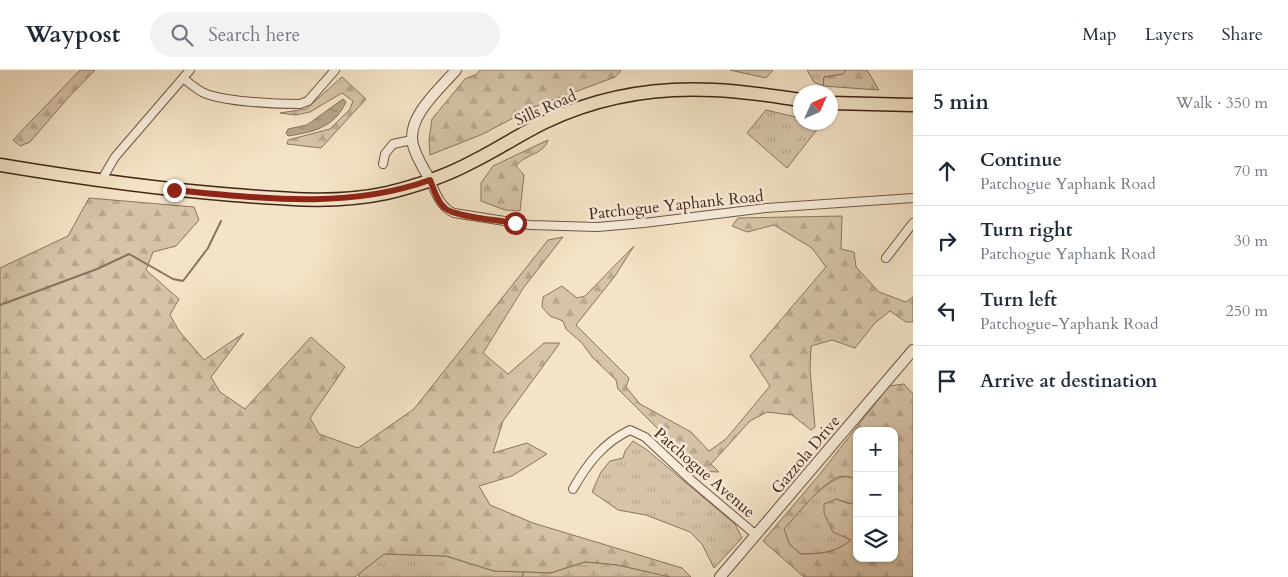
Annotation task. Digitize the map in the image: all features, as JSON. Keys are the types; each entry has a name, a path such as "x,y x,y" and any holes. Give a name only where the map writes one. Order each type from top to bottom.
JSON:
{"main road":[{"name":"Sills Road","path":"0,165 101,182 199,192 310,200 337,200 383,193 430,180 474,162 531,129 558,116 626,95 675,90 714,90 793,99"},
{"path":"838,103 913,105"}],"street":[{"path":"101,182 115,157 190,70"},
{"path":"183,78 204,93 217,96 248,101 300,104 308,101 335,70"},
{"path":"430,180 414,149 412,128 417,117 456,70"},
{"path":"383,164 387,149 392,144 412,140"},
{"name":"Patchogue Yaphank Road","path":"430,180 443,206 454,213 530,225 571,227 644,223 766,208 913,198"},
{"path":"886,258 913,223"},
{"name":"Gazzola Drive","path":"720,577 913,350"},
{"name":"Patchogue Avenue","path":"573,489 584,468 595,456 617,436 630,430 645,437 691,480 756,535"}],"green space":[{"path":"80,70 95,70 30,142 20,146 13,140"},
{"path":"480,70 621,70 615,77 534,107 483,134 430,155 429,140 432,119 465,79 477,74"},
{"path":"730,70 773,70 766,78"},
{"path":"807,70 846,70 844,74 824,77 823,85 814,82"},
{"path":"846,70 867,70 879,90 823,85 824,77 843,74"},
{"path":"342,77 366,99 321,148 287,144 288,140 330,129 350,109 353,101 342,93 310,112 296,115 280,113 306,109"},
{"path":"766,110 793,116 793,130 817,130 787,168 747,133"},
{"path":"548,140 542,149 516,166 524,175 520,211 505,210 481,201 481,183 493,166"},
{"path":"89,198 194,207 199,220 176,246 153,252 146,270 179,299 170,315 179,331 204,360 244,333 211,377 220,392 245,409 311,337 345,367 310,418 319,434 358,448 414,409 548,240 563,237 524,287 483,353 508,374 544,343 560,343 503,421 493,453 527,443 547,454 512,476 479,486 490,505 533,523 682,568 691,577 668,577 617,565 585,562 551,573 494,571 446,556 384,554 355,577 0,577 0,268 68,236"},
{"path":"842,216 841,249 854,252 856,267 879,292 906,302 913,297 913,322 906,322 890,311 875,323 855,348 832,340 811,346 810,370 815,427 811,430 792,415 767,412 750,421 711,464 719,472 697,471 618,389 616,380 593,358 582,343 566,329 563,321 550,316 542,307 543,297 562,286 577,298 585,296 634,246 615,276 576,325 629,378 626,387 640,404 691,432 709,451 726,439 770,386 750,356 826,267 812,248 774,225 747,232 732,226 738,218"},
{"path":"904,384 913,394 913,577 804,577 763,541 853,432 853,478 845,476 832,480 802,508 784,529 790,545 801,554 821,553 839,548 851,540 833,532 824,513 824,504 836,499 850,504 853,502 853,562 898,562 898,427 857,427 889,386"},
{"path":"633,441 647,450 735,524 742,538 714,568 702,544 690,532 646,515 618,510 592,492 601,472 610,461 623,458 625,451"},
{"path":"846,476 853,478 853,503 851,504 836,499 851,540 839,548 828,552 801,554 790,545 783,529 820,490 837,479"},
{"path":"384,554 446,556 494,571 524,572 522,577 359,577 359,574"},
{"path":"585,562 617,565 670,577 522,577 524,572 551,573"}],"water":[{"path":"343,99 346,102 341,111 329,123 306,133 288,136 286,133 288,129 307,125"}],"waterway":[{"path":"0,305 97,269 129,254 173,279 183,281 208,248 221,221"}],"route":[{"path":"174,190 284,199 337,200 397,190 430,180 440,202 447,210 459,214 515,223"}]}
